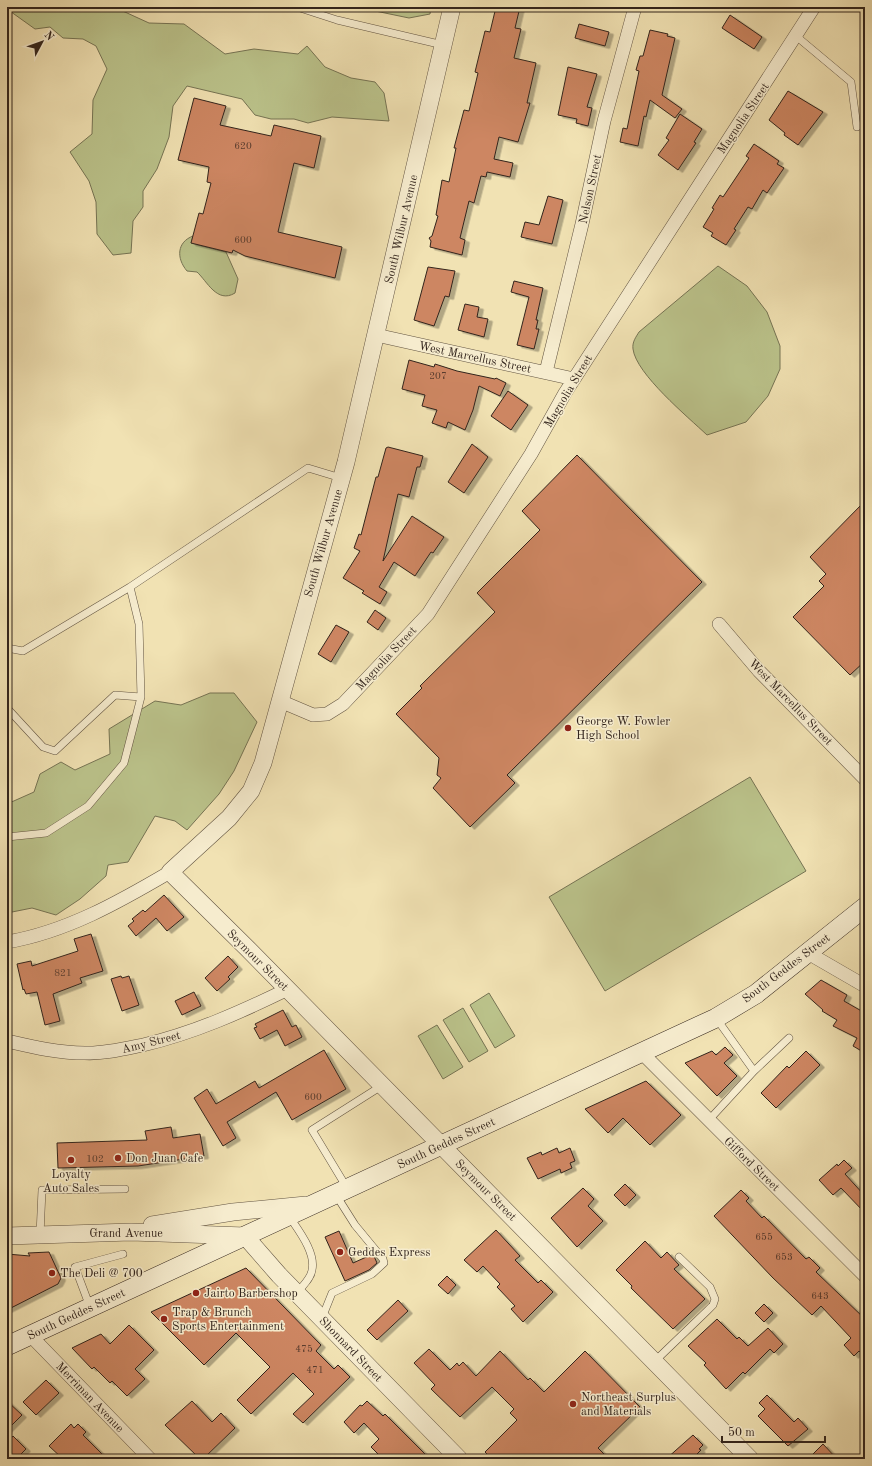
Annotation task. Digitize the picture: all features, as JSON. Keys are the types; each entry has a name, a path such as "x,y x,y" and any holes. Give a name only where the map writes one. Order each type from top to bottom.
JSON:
{"main road":[{"name":"South Geddes Street","path":"7,1346 716,1018 756,994 865,907"}],"street":[{"name":"South Wilbur Avenue","path":"7,942 22,940 58,929 122,900 170,872 229,818 251,791 263,764 292,652 341,478 376,335 452,7"},
{"name":"Nelson Street","path":"546,372 582,224 604,121 635,7"},
{"name":"Magnolia Street","path":"280,701 313,715 327,714 343,704 428,614 531,454 574,379 814,7"},
{"name":"West Marcellus Street","path":"376,335 574,379"},
{"name":"West Marcellus Street","path":"719,624 759,671 865,779"},
{"name":"Seymour Street","path":"170,872 383,1085 750,1459"},
{"path":"808,953 865,986"},
{"name":"Amy Street","path":"7,1041 47,1050 71,1052 86,1053 122,1050 178,1036 239,1013 288,989"},
{"name":"Gifford Street","path":"641,1052 708,1121 865,1276"},
{"path":"131,1232 141,1226 233,1212 311,1205"},
{"name":"Grand Avenue","path":"7,1236 131,1232 245,1236"},
{"name":"Shonnard Street","path":"245,1236 296,1293 459,1459"},
{"name":"Merriman Avenue","path":"30,1335 150,1459"}],"lane":[{"path":"297,7 337,20 443,45"},
{"path":"796,36 851,82 857,127"},
{"path":"7,648 23,652 130,587 308,468 341,478"},
{"path":"7,837 46,833 88,806 124,763 141,697 139,624 130,587"},
{"path":"7,708 43,747 56,751 115,695 141,697"},
{"path":"716,1018 754,1071"},
{"path":"708,1121 754,1071 789,1038"},
{"path":"322,1319 332,1293 372,1274 384,1263 383,1259 355,1225 342,1191 312,1130 383,1085"},
{"path":"40,1235 42,1190 125,1189"},
{"path":"289,1215 310,1252 312,1261 312,1270 308,1279 296,1293"},
{"path":"90,1307 75,1267 123,1254"},
{"path":"655,1362 713,1305 715,1298 710,1288 679,1257"}],"green space":[{"path":"7,7 114,7 149,23 184,24 225,54 254,49 298,54 307,46 325,67 351,78 375,82 384,93 389,121 332,117 308,123 294,119 271,119 255,115 242,99 187,86 173,106 169,137 157,169 143,191 143,207 133,221 131,253 113,255 97,234 96,202 89,181 70,152 92,134 93,100 107,69 96,46 83,39 63,38 50,27 35,29 7,9"},
{"path":"356,7 431,7 430,14 409,18"},
{"path":"193,236 191,243 226,252 238,279 235,293 229,296 218,294 197,272 187,271 183,266 180,256 181,246"},
{"path":"718,266 747,286 767,312 780,346 780,369 768,396 746,422 707,435 664,395 643,370 636,359 633,344 639,332"},
{"path":"210,693 234,693 257,722 234,771 219,794 187,830 175,821 155,816 128,862 108,865 106,876 80,899 56,915 32,908 7,913 7,804 34,792 40,774 61,762 75,770 110,754 109,729 155,701 181,705"},
{"path":"750,777 806,871 605,991 549,897"},
{"path":"489,993 515,1036 495,1048 470,1005"},
{"path":"463,1008 488,1051 469,1062 443,1020"},
{"path":"437,1025 463,1067 443,1079 418,1036"}],"building":[{"path":"496,7 520,7 515,28 521,29 514,58 536,63 527,103 530,103 518,142 499,137 494,159 513,163 510,177 487,172 486,177 481,176 474,203 469,201 460,238 465,240 462,255 430,247 431,241 429,238 432,236 438,216 436,215 442,180 449,182 456,148 454,148 464,110 469,111 478,73 475,72 485,31 490,32"},
{"path":"730,15 762,37 754,49 722,28"},
{"path":"579,24 609,32 605,46 575,38"},
{"path":"650,30 668,34 667,36 675,38 662,95 682,109 675,118 650,100 646,117 644,116 638,146 620,142 623,128 627,129 639,71 636,70 640,56 643,56"},
{"path":"568,67 597,74 587,107 592,108 588,126 576,123 577,119 558,115"},
{"path":"788,91 823,112 798,145 784,135 785,133 769,120"},
{"path":"194,98 226,106 220,125 271,136 274,125 321,136 314,168 294,163 278,232 342,247 335,278 245,256 233,250 232,253 191,243 199,213 203,214 211,183 207,182 209,167 178,160"},
{"path":"680,114 702,129 694,142 696,143 678,170 658,155 669,140 666,138"},
{"path":"754,144 779,161 777,164 784,168 767,193 763,190 752,209 748,207 726,245 711,236 713,233 703,227 714,209 712,208 720,195 723,197 749,158 746,156"},
{"path":"548,196 563,200 552,244 521,237 525,222 539,225"},
{"path":"428,267 455,271 449,297 445,296 434,326 414,320"},
{"path":"514,281 543,288 536,320 538,320 536,329 539,329 534,349 517,345 529,297 511,292"},
{"path":"465,304 479,307 477,317 488,319 484,337 458,330"},
{"path":"409,360 434,367 435,364 457,371 496,378 506,383 500,396 479,386 473,410 465,430 448,422 446,428 432,423 437,410 422,406 425,395 402,389"},
{"path":"508,391 528,405 511,430 491,416"},
{"path":"472,444 488,457 464,493 448,482"},
{"path":"388,447 423,456 420,467 417,467 409,497 398,494 383,561 412,516 444,537 433,553 431,552 415,576 394,562 379,587 387,592 380,604 362,593 364,591 343,578 360,551 354,548 359,534 361,535 376,477 378,477 386,448"},
{"path":"577,455 702,582 507,775 515,783 470,827 433,788 441,778 437,775 439,758 396,714 422,688 420,686 495,612 477,593 540,530 522,511"},
{"path":"865,501 865,661 850,675 793,617 824,586 819,581 826,574 810,557"},
{"path":"375,610 386,618 378,630 367,622"},
{"path":"336,625 349,632 331,662 318,654"},
{"path":"164,895 184,917 167,931 156,918 136,936 128,926 134,921 132,919 143,910 145,912"},
{"path":"91,934 103,971 80,978 82,983 53,994 60,1021 45,1025 37,992 26,994 24,989 23,990 17,964 31,961 32,966 78,951 74,939"},
{"path":"228,956 238,967 228,977 230,979 217,991 205,978"},
{"path":"121,976 122,978 129,976 139,1005 122,1011 111,979"},
{"path":"821,980 847,995 844,1001 865,1013 865,1053 853,1046 857,1038 833,1026 837,1020 822,1011 823,1010 805,994"},
{"path":"194,992 201,1006 182,1015 175,1001"},
{"path":"283,1010 292,1027 296,1025 302,1037 285,1046 277,1030 260,1039 254,1028 257,1027 255,1024"},
{"path":"725,1047 733,1055 724,1063 737,1076 717,1096 685,1063 712,1051 716,1055"},
{"path":"324,1050 346,1089 292,1120 276,1092 227,1122 236,1138 223,1146 194,1098 207,1089 216,1104 255,1081 259,1088"},
{"path":"806,1051 820,1065 776,1108 761,1093 787,1066 789,1068"},
{"path":"646,1081 681,1115 650,1145 623,1118 608,1133 585,1109"},
{"path":"171,1127 173,1138 200,1134 204,1156 138,1166 58,1168 57,1143 147,1140 145,1131"},
{"path":"557,1148 559,1153 570,1148 575,1161 570,1163 572,1168 561,1173 560,1169 538,1179 527,1158 541,1152 542,1155"},
{"path":"844,1160 852,1168 845,1174 865,1196 865,1213 841,1188 833,1195 819,1180 837,1164 838,1166"},
{"path":"625,1184 636,1195 625,1206 614,1195"},
{"path":"583,1188 594,1199 588,1206 603,1221 577,1247 551,1218"},
{"path":"741,1190 749,1198 746,1201 762,1218 764,1216 806,1259 809,1257 820,1268 816,1272 865,1319 865,1356 859,1351 854,1356 844,1345 851,1338 821,1306 812,1315 773,1278 714,1216"},
{"path":"496,1230 520,1256 515,1260 538,1283 541,1280 553,1292 523,1322 511,1309 515,1306 497,1287 500,1284 483,1266 477,1272 464,1260"},
{"path":"339,1231 353,1263 373,1254 377,1263 369,1270 345,1281 325,1237"},
{"path":"645,1241 661,1258 667,1252 679,1265 674,1269 705,1299 673,1329 631,1288 632,1286 616,1270"},
{"path":"49,1252 61,1278 58,1284 7,1310 7,1254 30,1256 28,1253"},
{"path":"246,1268 321,1345 316,1351 334,1369 338,1365 350,1377 303,1423 293,1414 314,1394 293,1373 251,1414 237,1400 270,1367 236,1333 204,1365 151,1312"},
{"path":"447,1276 456,1285 448,1294 438,1285"},
{"path":"398,1300 408,1311 377,1340 367,1330"},
{"path":"764,1304 773,1313 764,1322 755,1313"},
{"path":"717,1319 737,1339 739,1337 748,1346 768,1328 783,1344 774,1353 770,1349 745,1374 743,1372 726,1389 704,1365 706,1363 688,1346"},
{"path":"129,1325 154,1350 135,1369 145,1379 127,1396 112,1381 110,1383 94,1367 92,1369 72,1348 101,1334 110,1344"},
{"name":"Northeast Surplus and Materials","path":"429,1349 450,1370 457,1363 459,1366 463,1362 476,1376 500,1351 528,1380 530,1378 544,1392 585,1351 640,1407 598,1448 609,1459 492,1459 485,1452 517,1420 510,1413 514,1409 492,1387 460,1417 431,1389 435,1385 414,1363"},
{"path":"46,1380 59,1393 36,1415 23,1402"},
{"path":"767,1395 794,1422 798,1418 808,1429 788,1446 758,1416 765,1409 759,1403"},
{"path":"7,1401 22,1415 7,1430"},
{"path":"192,1401 212,1422 221,1413 235,1428 203,1459 200,1459 165,1425"},
{"path":"367,1401 383,1416 385,1414 430,1459 383,1459 371,1447 379,1439 364,1423 354,1433 344,1422 360,1405 362,1406"},
{"path":"71,1424 74,1428 78,1424 86,1432 83,1435 107,1459 63,1459 49,1446"},
{"path":"693,1435 703,1445 699,1449 701,1450 692,1459 666,1459"},
{"path":"13,1436 26,1449 16,1459 7,1459 7,1443"},
{"path":"823,1444 837,1459 808,1459"}],"place":[{"name":"George W. Fowler High School","path":"568,728"},
{"name":"Don Juan Cafe","path":"118,1158"},
{"name":"Loyalty Auto Sales","path":"71,1160"},
{"name":"Geddes Express","path":"340,1252"},
{"name":"The Deli @ 700","path":"52,1273"},
{"name":"Jairto Barbershop","path":"196,1293"},
{"name":"Trap & Brunch Sports Entertainment","path":"164,1319"},
{"name":"Northeast Surplus and Materials","path":"573,1404"}]}
